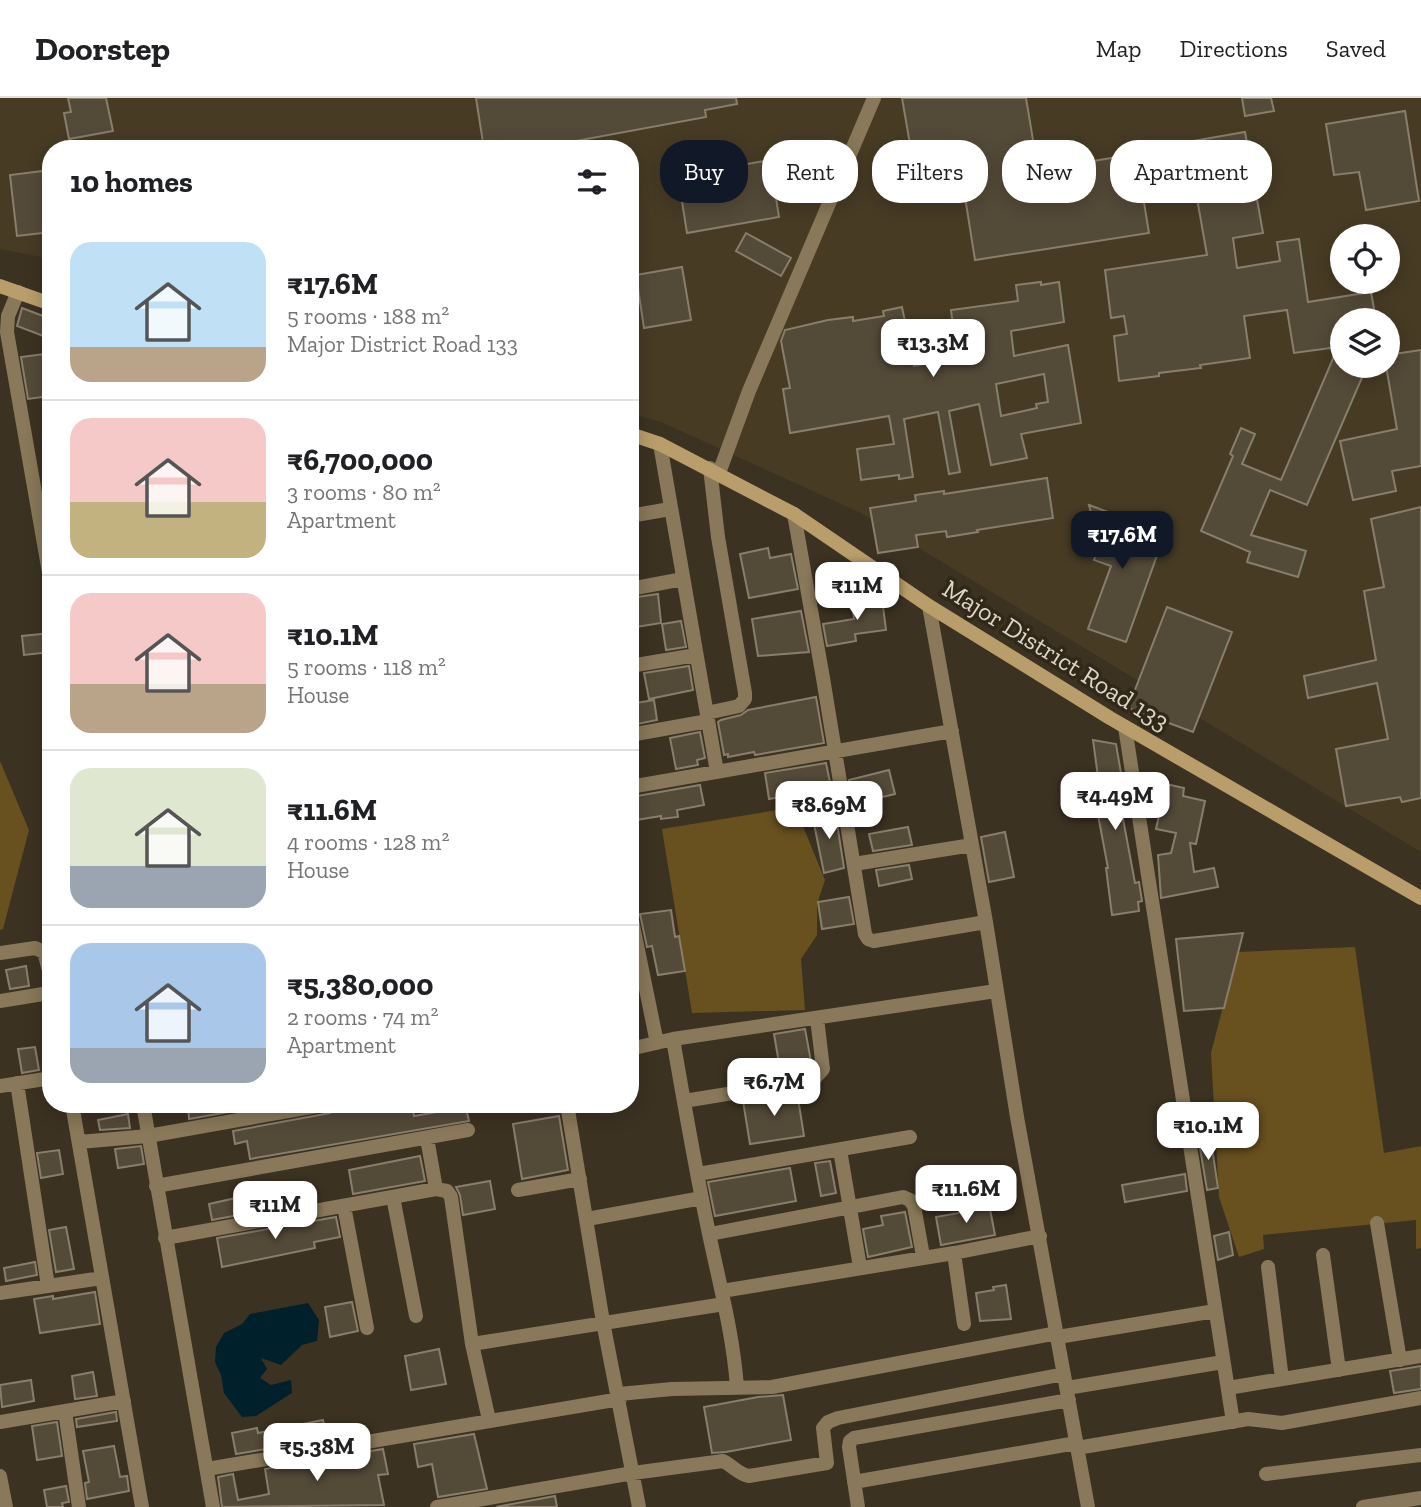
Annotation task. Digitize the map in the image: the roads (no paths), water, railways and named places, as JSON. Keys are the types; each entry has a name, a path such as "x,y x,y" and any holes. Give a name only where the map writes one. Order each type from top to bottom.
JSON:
{"main road":[{"path":"0,286 42,301"},
{"name":"Major District Road 133","path":"639,437 660,444 794,514 929,606 1125,727 1421,898"}],"street":[{"path":"639,733 708,717 739,706 745,698 718,537 714,471 874,98"},
{"path":"18,292 8,316 7,332 42,532"},
{"path":"660,444 717,772"},
{"path":"639,514 670,509"},
{"path":"794,514 865,934 868,939 874,941 986,922"},
{"path":"639,587 683,579"},
{"path":"929,606 986,922 1017,1117 1067,1387 1085,1506"},
{"path":"639,664 696,655"},
{"path":"1125,727 1233,1422"},
{"path":"639,785 952,731"},
{"path":"854,864 972,845"},
{"path":"0,953 35,948 42,951"},
{"path":"639,956 657,1043"},
{"path":"639,1047 673,1039 996,991"},
{"path":"0,1001 42,994"},
{"path":"684,1101 813,1080 823,1069 817,1018"},
{"path":"673,1039 702,1198 734,1346 737,1387"},
{"path":"0,1086 42,1079"},
{"path":"17,1083 48,1286"},
{"path":"74,1113 142,1507"},
{"path":"144,1113 213,1507"},
{"path":"79,1142 148,1136 277,1113"},
{"path":"569,1113 603,1322 639,1507"},
{"path":"156,1186 468,1130"},
{"path":"698,1174 910,1137"},
{"path":"427,1138 436,1189"},
{"path":"840,1150 860,1268"},
{"path":"518,1190 580,1179"},
{"path":"165,1238 436,1189 447,1191 452,1197 472,1344 489,1420"},
{"path":"393,1197 416,1317"},
{"path":"710,1234 903,1197 910,1200 914,1206 923,1256"},
{"path":"587,1219 702,1198"},
{"path":"344,1206 367,1328"},
{"path":"1377,1223 1400,1360"},
{"path":"472,1344 603,1322 860,1268 1040,1236"},
{"path":"954,1253 964,1324"},
{"path":"1323,1255 1339,1370"},
{"path":"1268,1267 1282,1379"},
{"path":"0,1293 102,1278"},
{"path":"206,1469 619,1397 672,1389 772,1387 1057,1335 1215,1311"},
{"path":"1228,1388 1421,1356"},
{"path":"827,1463 823,1428 828,1422 838,1418 1067,1387 1223,1362"},
{"path":"858,1507 849,1447 854,1438 1067,1387"},
{"path":"854,1482 1248,1419 1282,1423 1421,1398"},
{"path":"0,1422 124,1401"},
{"path":"65,1411 79,1507"},
{"path":"1266,1474 1421,1455"},
{"path":"437,1507 723,1461 740,1474 749,1476 850,1459"},
{"path":"0,1476 6,1507"},
{"path":"1363,1507 1421,1499"}],"water":[{"path":"308,1303 319,1320 317,1341 302,1345 281,1365 261,1358 267,1369 260,1378 271,1385 291,1380 292,1393 256,1416 242,1417 224,1393 221,1375 215,1362 216,1347 224,1333 242,1324 250,1314"}]}
